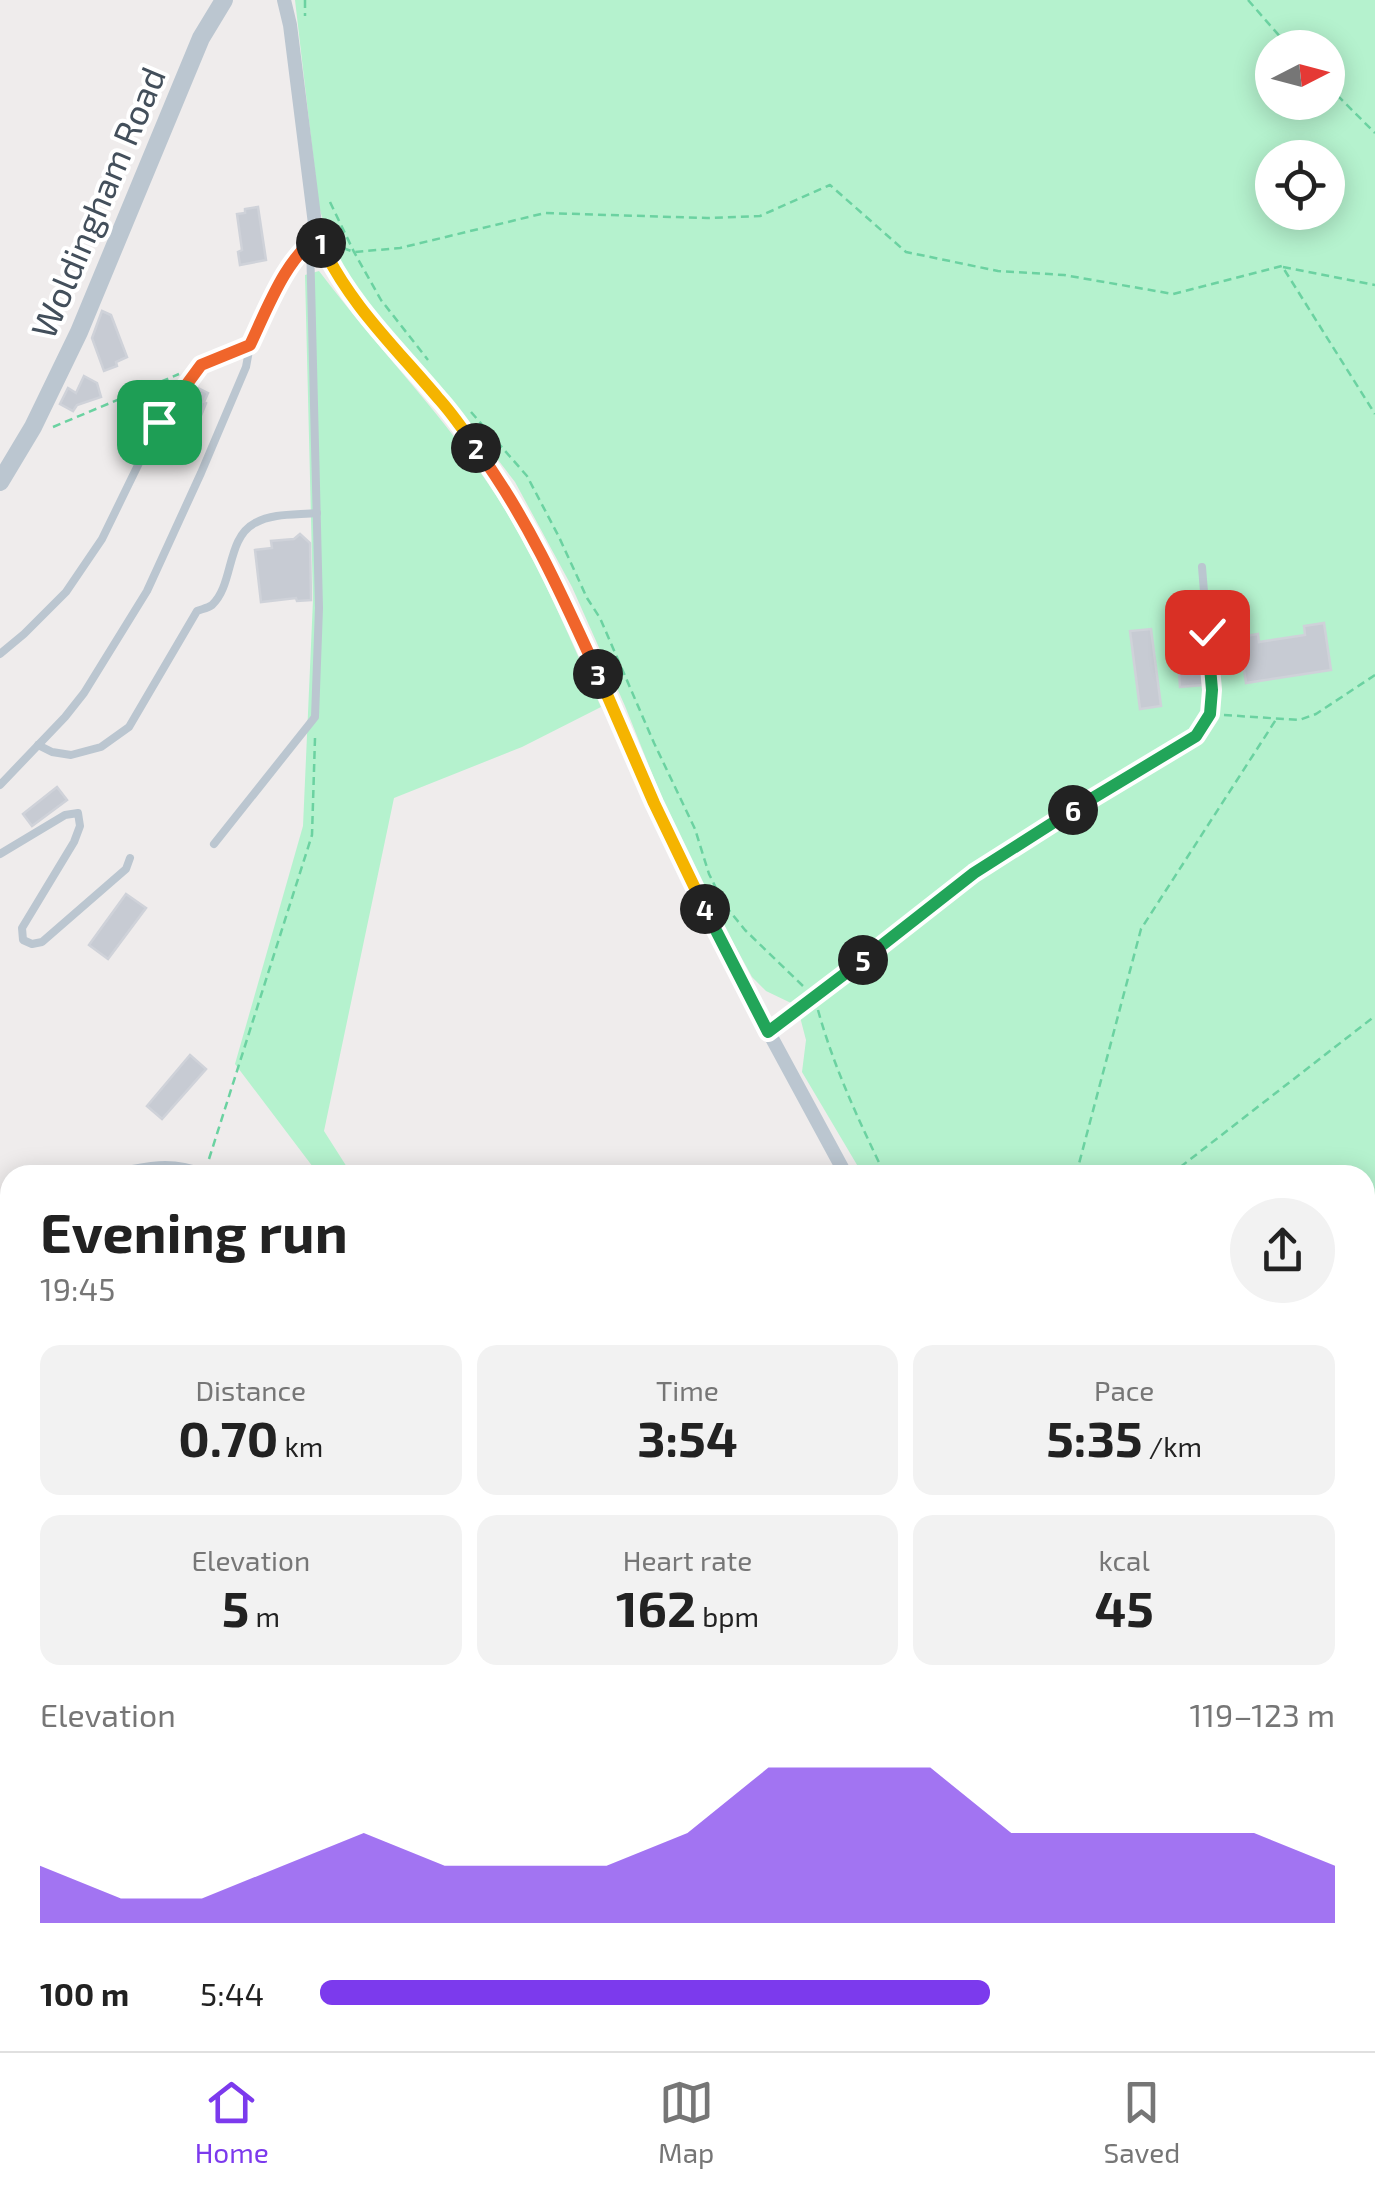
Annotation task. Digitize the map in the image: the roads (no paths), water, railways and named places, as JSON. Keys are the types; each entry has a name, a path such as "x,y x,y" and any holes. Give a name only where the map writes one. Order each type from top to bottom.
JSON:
{"street":[{"name":"Woldingham Road","path":"0,482 33,427 79,332 201,38 224,0"},
{"path":"284,0 315,240 362,312 442,402 502,483 554,576 654,803 768,1032 841,1165"}],"lane":[{"path":"0,785 84,693 148,591 284,273 315,240"},
{"path":"214,844 315,717 319,608 315,240"},
{"path":"0,654 66,592 102,539 159,422 201,365"},
{"path":"38,745 70,756 102,747 129,726 198,611 212,604 224,584 240,535 255,522 317,513"},
{"path":"768,1032 974,873 1196,736 1210,714 1212,690 1202,567"},
{"path":"0,854 65,815 78,813 80,826 74,842 22,928 23,940 32,944 42,942 126,869 130,858"}]}
